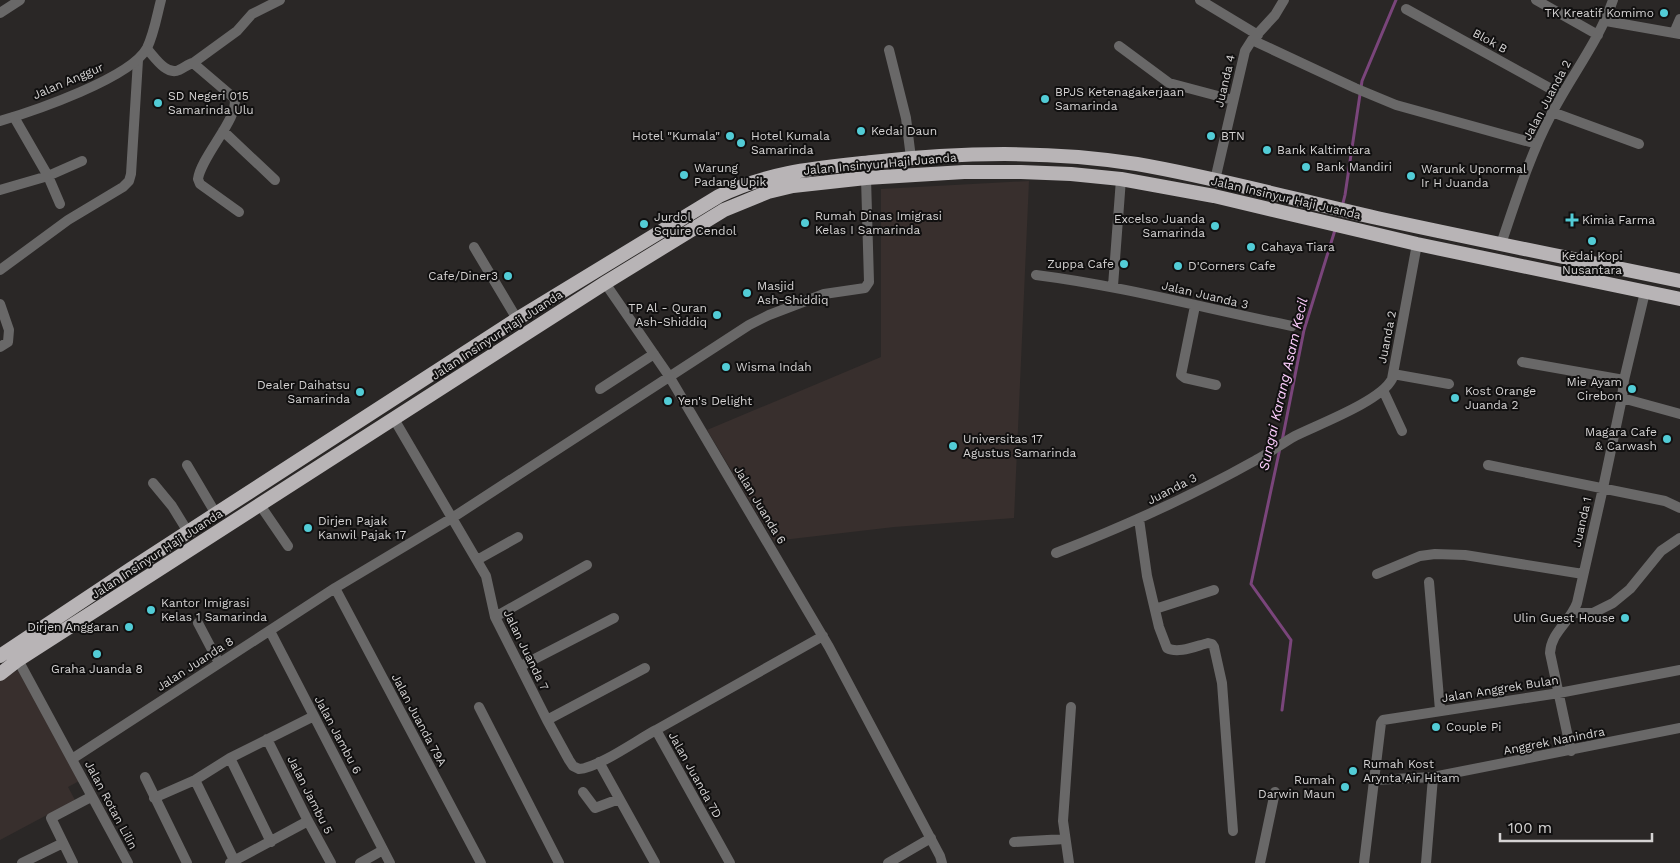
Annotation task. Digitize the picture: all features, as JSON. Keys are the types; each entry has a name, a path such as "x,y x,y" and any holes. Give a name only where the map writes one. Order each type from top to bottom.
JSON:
{"highway":[{"name":"Jalan Insinyur Haji Juanda","path":"0,674 6,660 188,532 517,319 692,212 740,186 776,175 805,169 963,154 1064,156 1136,164 1215,180 1374,217 1680,281"},
{"path":"963,154 964,172"},
{"name":"Jalan Insinyur Haji Juanda","path":"6,660 219,532 605,283 724,210 768,192 793,186 866,178 964,172 1062,173 1121,179 1214,196 1371,234 1680,299"}],"street":[{"path":"0,12 20,0"},
{"name":"Jalan Anggur","path":"0,121 90,88 138,60 147,49 161,0"},
{"path":"147,49 160,64 177,71 193,63 237,31 252,14 280,0"},
{"path":"1200,0 1255,37 1360,90 1409,110 1537,144"},
{"name":"Juanda 4","path":"1215,180 1244,54 1255,37 1275,15 1284,0"},
{"path":"1536,0 1598,35"},
{"name":"Jalan Juanda 2","path":"1501,244 1537,144 1552,112 1606,21 1613,0"},
{"name":"Blok B","path":"1406,9 1562,95"},
{"path":"1606,21 1677,33 1680,19"},
{"path":"1119,46 1169,82 1233,100"},
{"path":"889,50 906,118 911,158"},
{"path":"0,270 68,220 117,191 129,181 138,60"},
{"path":"193,63 234,98 235,108 209,152 198,179 200,184 239,212"},
{"path":"1552,112 1639,144"},
{"path":"14,117 48,176 60,204"},
{"path":"223,131 275,180"},
{"path":"0,190 48,176 82,161"},
{"path":"452,518 749,325 769,315 824,294 867,287 869,282 866,178"},
{"path":"1113,286 1121,179"},
{"name":"Juanda 2","path":"1293,437 1369,400 1383,390 1390,382 1417,244"},
{"path":"474,247 517,319"},
{"name":"Jalan Juanda 3","path":"1036,275 1113,286 1195,306 1292,326"},
{"name":"Jalan Juanda 6","path":"605,283 669,376 823,636 931,838 942,863"},
{"name":"Juanda 1","path":"1571,751 1550,653 1551,642 1573,613 1577,603 1622,398 1624,380 1645,292"},
{"path":"0,304 10,334 8,342 0,347"},
{"path":"1195,306 1181,375 1185,378 1216,385"},
{"path":"600,389 654,354"},
{"path":"1522,362 1624,380"},
{"path":"1393,374 1449,384"},
{"path":"1383,390 1402,431"},
{"path":"1622,398 1680,414"},
{"name":"Jalan Juanda 7","path":"394,419 478,560 488,581 495,617 547,720 573,766 581,769 599,762"},
{"name":"Juanda 3","path":"1056,553 1139,520 1258,459 1293,437"},
{"path":"187,465 214,516 219,532"},
{"path":"1488,465 1665,501 1680,508"},
{"path":"152,483 172,506 188,532"},
{"path":"260,505 288,546"},
{"name":"Jalan Juanda 8","path":"72,759 335,588 452,518"},
{"path":"1139,520 1147,576 1163,641 1167,648 1171,651 1208,643 1214,646 1222,683 1233,830"},
{"path":"478,560 518,537"},
{"path":"1573,613 1593,613 1613,603 1630,589 1661,551 1680,538"},
{"path":"1377,574 1420,556 1435,554 1466,555 1584,574"},
{"path":"495,617 587,565"},
{"path":"1430,582 1440,710"},
{"name":"Jalan Juanda 79A","path":"335,588 481,863"},
{"path":"1155,609 1214,590"},
{"path":"521,666 614,618"},
{"path":"198,623 219,663"},
{"name":"Jalan Jambu 6","path":"270,631 390,863"},
{"path":"656,730 823,636"},
{"path":"6,660 72,759"},
{"path":"547,720 645,668"},
{"name":"Jalan Anggrek Bulan","path":"1374,780 1381,722 1387,719 1559,693 1680,670"},
{"path":"479,707 559,863"},
{"path":"1068,863 1063,821 1071,707"},
{"path":"154,798 195,780 230,758 314,716"},
{"name":"Anggrek Nanindra","path":"1374,780 1433,777 1680,728"},
{"name":"Jalan Juanda 7D","path":"599,762 656,730 730,863"},
{"name":"Jalan Jambu 5","path":"267,739 331,863"},
{"path":"230,758 271,842"},
{"name":"Jalan Rotan Lilin","path":"72,759 128,863"},
{"path":"599,762 655,863"},
{"path":"145,777 187,863"},
{"path":"1426,863 1433,777"},
{"path":"195,780 232,862 308,821"},
{"path":"1364,863 1374,780"},
{"path":"583,792 595,808 619,799"},
{"path":"1260,863 1275,792"},
{"path":"73,863 51,818 87,799"},
{"path":"888,863 931,838"},
{"path":"1014,842 1065,838"},
{"path":"22,863 63,843"},
{"path":"360,863 383,850"}],"shaded area":[{"path":"1029,181 1014,518 894,527 774,541 707,430 881,357 881,189"},
{"path":"20,669 81,780 68,787 75,800 0,840 0,680"}],"waterway":[{"name":"Sungai Karang Asam Kecil","path":"1342,207 1362,81 1396,0"},
{"name":"Sungai Karang Asam Kecil","path":"1282,441 1304,330 1335,230"},
{"name":"Sungai Karang Asam Kecil","path":"1280,448 1251,584 1291,640 1282,710"}],"place":[{"name":"TK Kreatif Komimo","path":"1664,13"},
{"name":"BPJS Ketenagakerjaan Samarinda","path":"1045,99"},
{"name":"SD Negeri 015 Samarinda Ulu","path":"158,103"},
{"name":"Kedai Daun","path":"861,131"},
{"name":"Hotel \"Kumala\"","path":"730,136"},
{"name":"BTN","path":"1211,136"},
{"name":"Hotel Kumala Samarinda","path":"741,143"},
{"name":"Bank Kaltimtara","path":"1267,150"},
{"name":"Bank Mandiri","path":"1306,167"},
{"name":"Warung Padang Upik","path":"684,175"},
{"name":"Warunk Upnormal Ir H Juanda","path":"1411,176"},
{"name":"Kimia Farma","path":"1572,220"},
{"name":"Rumah Dinas Imigrasi Kelas I Samarinda","path":"805,223"},
{"name":"Jurdol Squire Cendol","path":"644,224"},
{"name":"Excelso Juanda Samarinda","path":"1215,226"},
{"name":"Kedai Kopi Nusantara","path":"1592,241"},
{"name":"Cahaya Tiara","path":"1251,247"},
{"name":"Zuppa Cafe","path":"1124,264"},
{"name":"D'Corners Cafe","path":"1178,266"},
{"name":"Cafe/Diner3","path":"508,276"},
{"name":"Masjid Ash-Shiddiq","path":"747,293"},
{"name":"TP Al - Quran Ash-Shiddiq","path":"717,315"},
{"name":"Wisma Indah","path":"726,367"},
{"name":"Mie Ayam Cirebon","path":"1632,389"},
{"name":"Dealer Daihatsu Samarinda","path":"360,392"},
{"name":"Kost Orange Juanda 2","path":"1455,398"},
{"name":"Yen's Delight","path":"668,401"},
{"name":"Magara Cafe & Carwash","path":"1667,439"},
{"name":"Universitas 17 Agustus Samarinda","path":"953,446"},
{"name":"Dirjen Pajak Kanwil Pajak 17","path":"308,528"},
{"name":"Kantor Imigrasi Kelas 1 Samarinda","path":"151,610"},
{"name":"Ulin Guest House","path":"1625,618"},
{"name":"Dirjen Anggaran","path":"129,627"},
{"name":"Graha Juanda 8","path":"97,654"},
{"name":"Couple Pi","path":"1436,727"},
{"name":"Rumah Kost Arynta Air Hitam","path":"1353,771"},
{"name":"Rumah Darwin Maun","path":"1345,787"}]}
